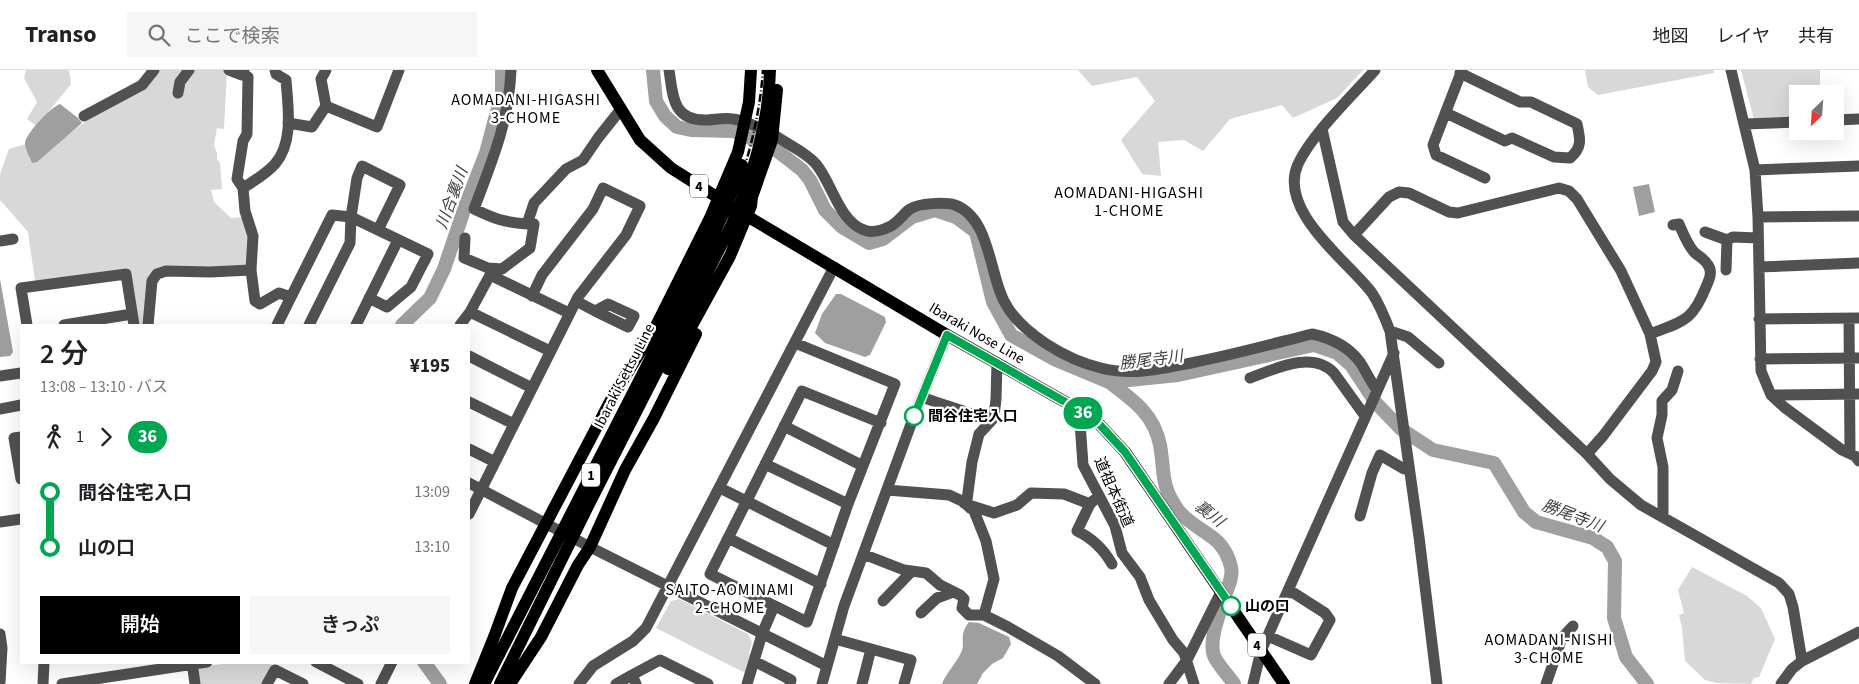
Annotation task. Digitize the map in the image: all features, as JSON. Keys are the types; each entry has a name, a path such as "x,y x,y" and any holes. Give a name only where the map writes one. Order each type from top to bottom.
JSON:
{"main road":[{"name":"Ibaraki Nose Line","path":"597,70 644,144 672,168 747,216 947,335 1083,412 1100,425 1125,452 1284,684"},
{"path":"551,581 566,559 710,294 730,256 747,216 764,165 760,122 751,70"},
{"name":"Ibaraki Settsu Line","path":"758,70 760,122"},
{"name":"Ibaraki Settsu Line","path":"500,684 703,269 760,122 770,70"},
{"path":"539,575 540,569 655,328 702,236 734,166 738,152 760,122 778,70"},
{"name":"Ibaraki Settsu Line","path":"484,684 539,575 703,269"},
{"path":"510,684 541,637 578,565 590,547 630,460 650,426 691,345 705,312 710,294"},
{"path":"474,684 490,648 509,593 613,396 655,328"}],"street":[{"path":"84,116 142,85 154,70"},
{"path":"178,93 180,82 190,70"},
{"path":"229,70 243,72 248,77 247,134 243,141 237,179 243,188 245,211 253,236 251,270 255,301 260,304 279,293 291,297"},
{"path":"243,188 276,163 284,146 288,123 286,80 276,74 275,70"},
{"path":"288,123 312,127 326,106 321,79 326,70"},
{"path":"326,106 377,128 399,70"},
{"path":"511,70 508,106 502,130 474,209 504,222 527,224 534,203 566,169 583,160 621,109"},
{"path":"669,70 676,106 686,116 695,120 726,118 740,120 779,138 810,158 819,169 839,206 853,224 863,230 869,232 881,230 895,224 911,208 949,203 962,208 982,232 1004,302 1017,320 1033,336 1089,365 1124,373 1153,370 1226,356 1312,334 1325,337 1349,350 1360,362 1377,390"},
{"path":"1375,70 1322,129 1306,150 1297,166 1294,187 1299,206 1314,230 1371,292 1382,309 1390,331 1420,537 1437,684"},
{"path":"1731,70 1755,170 1758,217 1760,359 1761,371 1772,395 1784,406 1842,450 1856,456 1854,318 1760,320"},
{"path":"1446,113 1505,141 1512,138 1554,157 1570,158 1576,153 1581,142 1577,124 1531,102 1520,102 1461,72 1433,145 1436,155 1485,178"},
{"path":"1844,120 1859,119"},
{"path":"1745,124 1789,122"},
{"path":"1322,129 1343,222 1354,235 1586,454 1610,479 1641,505 1779,583 1788,594 1793,607 1802,661"},
{"path":"309,324 350,242 351,217 357,178 362,166 400,185 378,230"},
{"path":"1755,170 1859,166"},
{"path":"470,512 569,313 626,235 640,206 603,188 592,209 542,275 532,296"},
{"path":"1354,235 1389,197 1399,192 1409,193 1449,212 1458,213 1559,188 1569,191 1577,199 1621,271 1650,334 1656,362 1652,371 1603,436 1586,454"},
{"path":"278,324 332,215 351,217 428,254 411,287 386,307 369,298"},
{"path":"1758,217 1859,216"},
{"path":"464,238 464,258 488,268 502,269 530,248 534,224"},
{"path":"1650,334 1680,323 1691,316 1701,301 1710,277 1711,270 1708,264 1693,251 1679,224 1673,225"},
{"path":"1705,232 1727,240 1733,237 1758,238"},
{"path":"0,241 13,239"},
{"path":"356,324 398,240"},
{"path":"1726,270 1727,240"},
{"path":"1759,266 1859,264"},
{"path":"579,684 593,666 633,641 646,628 834,267"},
{"path":"148,324 152,281 158,274 166,271 210,272 251,270"},
{"path":"27,324 21,288 126,274 133,319 76,324"},
{"path":"461,324 470,312 490,275 569,313"},
{"path":"576,301 595,311"},
{"path":"470,312 550,351"},
{"path":"1390,331 1408,337 1439,363"},
{"path":"822,684 844,606 947,335"},
{"path":"795,343 895,384 881,423 848,504 807,622 710,574 802,391 881,423"},
{"path":"1253,684 1261,650 1364,416 1394,353"},
{"path":"470,357 532,388"},
{"path":"1760,359 1854,358"},
{"path":"1250,378 1287,365 1305,362 1321,364 1328,367 1334,373 1364,416"},
{"path":"967,506 972,462 979,434 994,416 997,363"},
{"path":"1662,517 1663,467 1657,438 1662,415 1662,402 1672,390 1678,371"},
{"path":"0,376 20,373"},
{"path":"1772,395 1854,394"},
{"path":"922,397 973,413 990,422"},
{"path":"470,402 514,424"},
{"path":"0,409 20,405"},
{"name":"道祖本街道","path":"1083,412 1080,422 1083,465 1116,526 1122,553 1140,577 1149,600 1173,640 1184,652 1194,684"},
{"path":"784,426 863,466"},
{"path":"20,437 14,438 20,472"},
{"path":"470,450 495,462"},
{"path":"1360,516 1372,473 1380,456 1404,469"},
{"path":"765,464 848,504"},
{"path":"470,484 590,547 827,666"},
{"path":"720,488 834,545"},
{"path":"887,490 949,495 974,512 986,542 994,579 984,615"},
{"path":"967,506 994,513 1017,505 1031,493 1064,494 1090,504"},
{"path":"1099,495 1090,504 1077,532 1087,536 1106,553 1112,564"},
{"path":"0,522 20,519"},
{"path":"728,538 820,584"},
{"path":"863,554 904,570 926,573 940,585 960,595 964,599 962,608 969,615 984,615 1058,656 1095,684"},
{"path":"883,601 912,571"},
{"path":"1268,636 1311,655 1330,620 1325,613 1289,590"},
{"path":"921,613 937,598 953,592"},
{"path":"1169,684 1187,660 1221,592"},
{"path":"747,684 762,634 774,606"},
{"path":"1546,684 1562,638 1573,626"},
{"path":"1781,684 1792,669 1802,661 1859,632"},
{"path":"0,634 2,648 0,682"},
{"path":"835,639 911,660 904,684"},
{"path":"862,684 871,649"},
{"path":"616,684 634,680 660,660 708,684"},
{"path":"754,661 791,680 790,684"},
{"path":"43,684 44,664"},
{"path":"62,684 192,664 195,684"},
{"path":"320,664 358,684"},
{"path":"383,681 391,664"},
{"path":"267,684 274,670 303,684"}],"shaded area":[{"path":"26,70 69,70 71,84 37,126 27,119 37,102 24,78"},
{"path":"155,70 227,70 224,129 217,128 214,145 217,159 220,163 222,189 211,190 214,202 231,218 245,217 251,235 248,265 155,270 145,324 138,324 128,268 35,281 28,232 0,200 0,174 9,149 26,144 43,153 84,123 87,118"},
{"path":"1078,70 1363,70 1337,98 1293,118 1282,105 1230,119 1203,151 1184,140 1158,142 1161,176 1142,174 1121,140 1155,101 1137,77 1092,86"},
{"path":"1585,70 1713,70 1714,73 1598,95 1588,87"},
{"path":"1741,70 1820,70 1820,85 1789,85 1789,118 1754,120"},
{"path":"60,104 82,123 37,162 32,163 26,148 26,139 40,121"},
{"path":"1649,184 1655,212 1639,216 1633,187"},
{"path":"0,279 13,352 10,356 0,357"},
{"path":"836,294 841,294 885,317 886,322 870,355 865,357 825,343 815,333 822,314"},
{"path":"1692,567 1747,596 1761,608 1775,639 1759,677 1754,678 1751,684 1716,683 1705,680 1685,661 1679,615 1684,613 1678,590"},
{"path":"679,599 748,634 752,642 749,654 751,655 745,673 656,628 671,601"},
{"path":"969,622 979,623 1009,637 1011,644 1003,658 992,664 983,673 977,684 942,684 961,653 964,631"},
{"path":"224,664 272,665 262,684 200,684 198,671 201,667"}],"waterway":[{"name":"川合裏川","path":"403,324 430,298 444,269 486,153 502,93 502,70"},
{"name":"勝尾寺川","path":"653,70 656,101 665,116 677,127 691,130 734,131 775,149 802,170 810,180 825,210 842,227 869,243 883,239 912,217 935,210 956,217 976,232 993,302 1011,335 1054,359 1109,382 1178,375 1314,345 1337,353 1351,365 1376,403 1401,429 1433,450 1494,463 1524,512 1536,522 1593,538 1607,547 1615,561 1614,618 1626,657 1647,684"},
{"name":"裏川","path":"1109,382 1134,402 1148,416 1153,425 1160,445 1164,479 1168,493 1178,510 1185,518 1216,540 1227,555 1231,567 1231,577 1216,624 1213,649 1214,656 1234,684"},
{"name":"川合裏川","path":"425,664 440,684"}],"railway":[{"path":"489,684 722,227 744,170 758,111 763,70"}],"bus line":[{"name":"36","path":"914,416 947,335 1083,412 1100,425 1125,452 1231,606"}],"place":[{"name":"間谷住宅入口","path":"914,416"},
{"name":"山の口","path":"1231,606"}],"district":[{"name":"AOMADANI-HIGASHI 3-CHOME","path":"526,108"},
{"name":"AOMADANI-HIGASHI 1-CHOME","path":"1129,201"},
{"name":"SAITO-AOMINAMI 2-CHOME","path":"730,598"},
{"name":"AOMADANI-NISHI 3-CHOME","path":"1549,648"}]}
